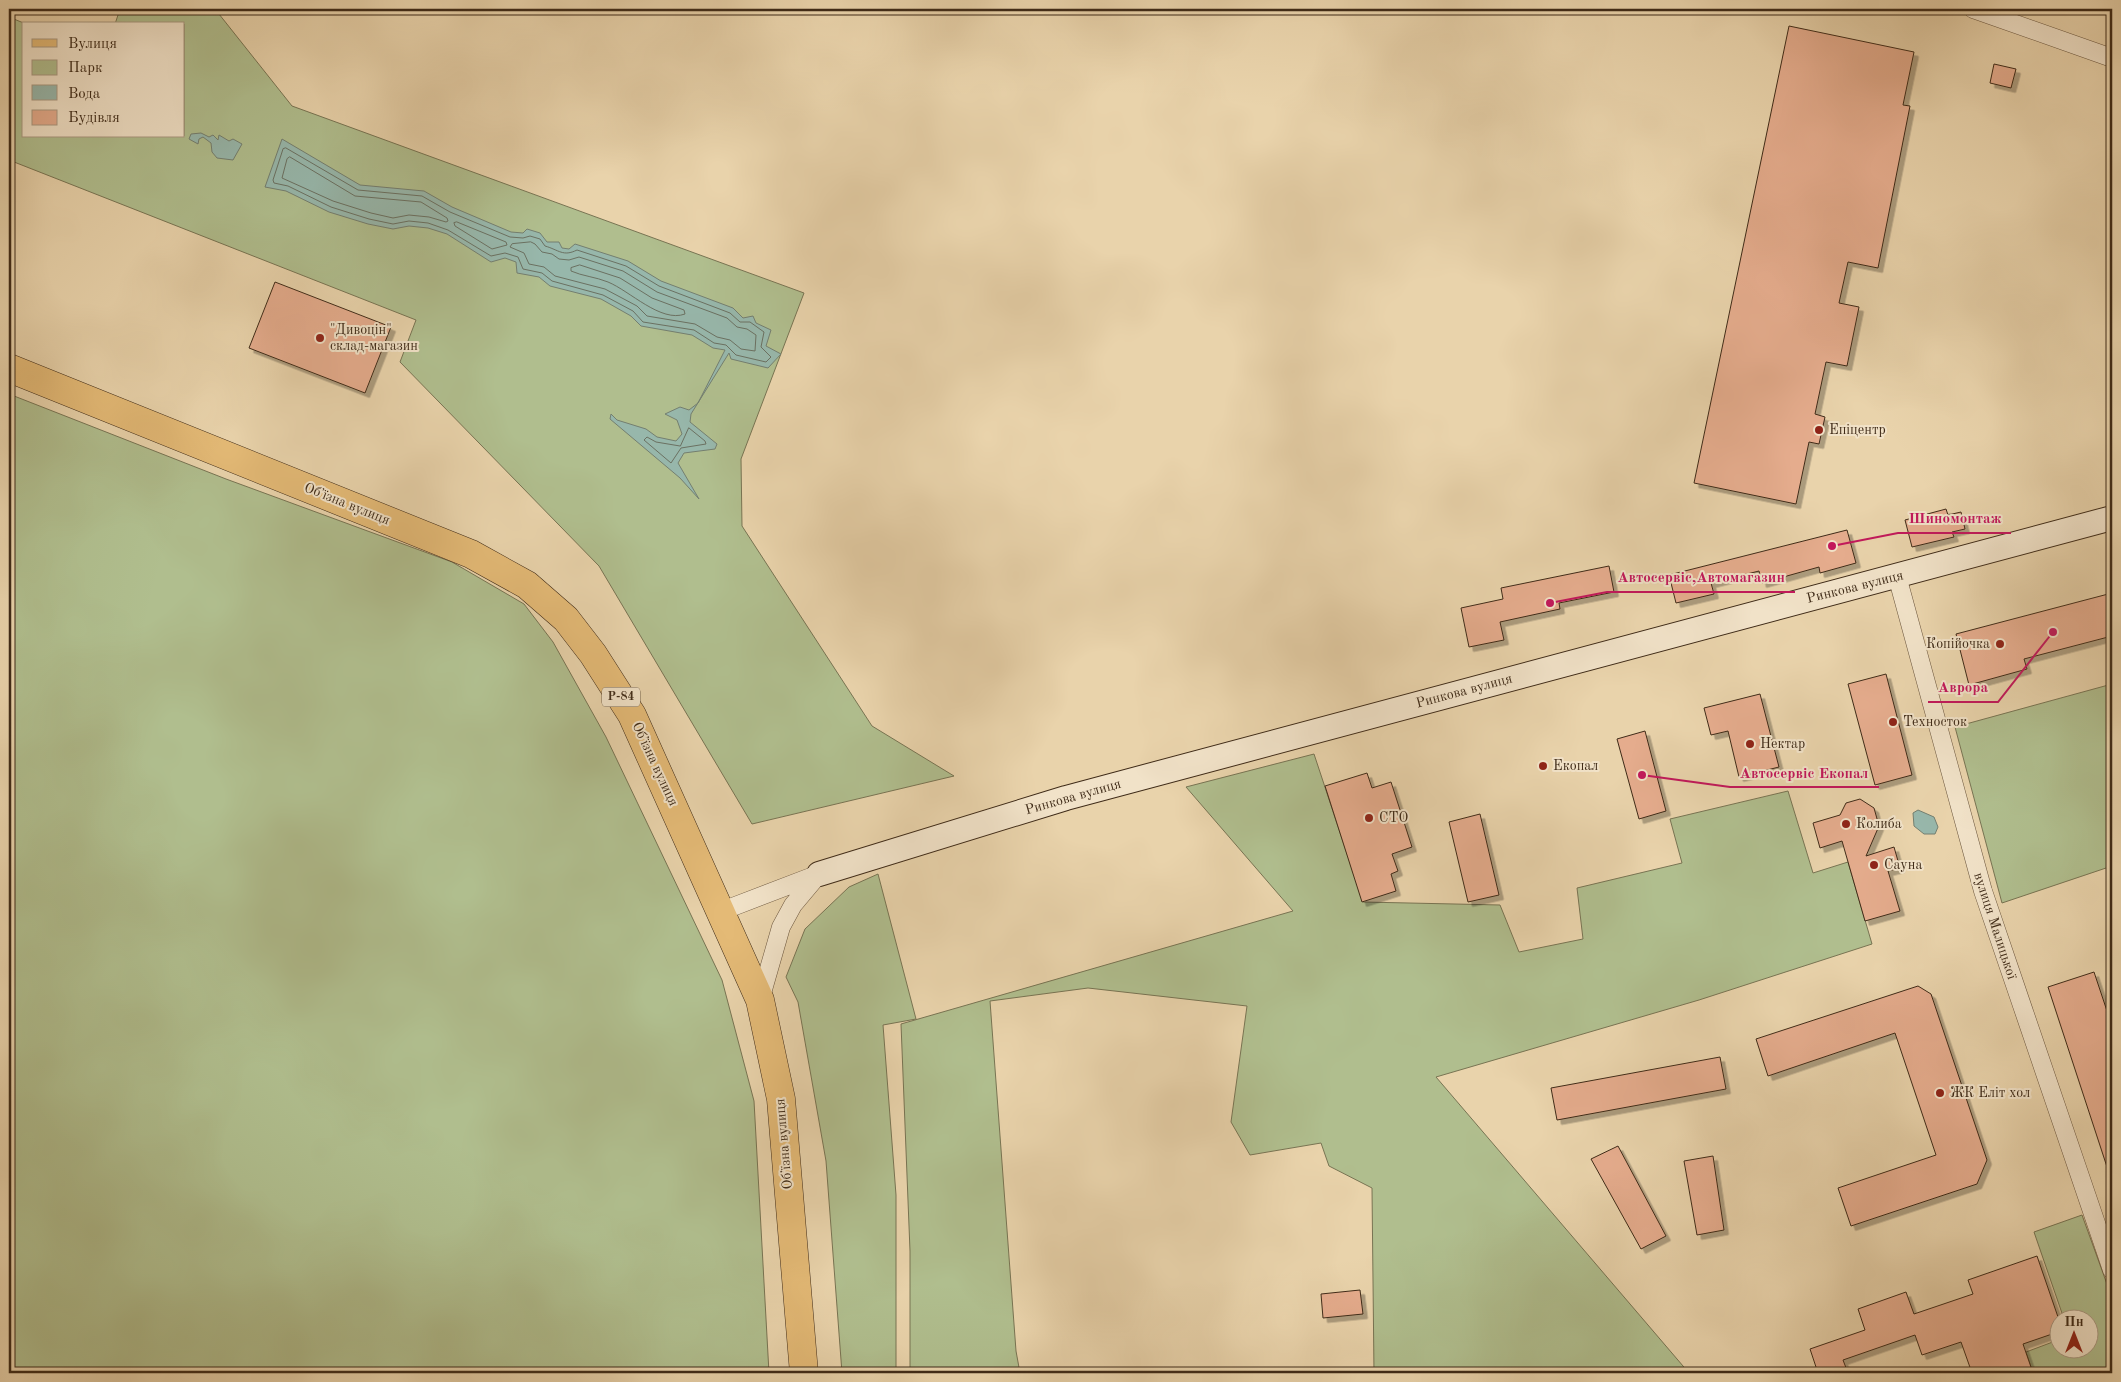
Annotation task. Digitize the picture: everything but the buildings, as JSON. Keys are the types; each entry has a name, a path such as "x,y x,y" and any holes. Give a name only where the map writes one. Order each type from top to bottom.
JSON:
{"main road":[{"name":"Обʼїзна вулиця","path":"9,368 471,554 527,585 566,618 593,654 632,716 722,911 760,1000 781,1099 804,1373"},
{"name":"Ринкова вулиця","path":"818,874 1066,798 2112,518"}],"street":[{"path":"1973,9 2112,58"},
{"name":"вулиця Малицької","path":"1897,576 1983,891 2112,1270"},
{"path":"760,1000 782,927 793,904 818,874"},
{"name":"Ринкова вулиця","path":"722,911 818,874"}],"green space":[{"path":"120,9 215,9 292,106 804,293 741,459 742,526 872,726 954,776 752,824 599,566 400,362 416,320 9,160 9,17 22,22 22,138 185,138 185,22 116,22"},
{"path":"9,394 226,479 452,562 524,604 553,642 606,737 722,980 754,1101 769,1373 9,1373"},
{"path":"2112,684 2112,866 2002,903 1955,727"},
{"path":"1314,754 1363,902 1500,905 1519,952 1583,939 1577,888 1682,863 1670,819 1788,791 1813,873 1848,862 1872,944 1699,1000 1436,1077 1689,1373 1374,1373 1372,1188 1329,1166 1321,1143 1250,1155 1231,1122 1247,1006 1088,988 990,1001 1016,1351 1020,1373 910,1373 910,1251 901,1024 1293,911 1186,787"},
{"path":"878,874 916,1019 883,1025 896,1195 896,1373 842,1373 826,1161 798,1002 786,977 805,929 849,887"},
{"path":"2082,1215 2112,1298 2112,1373 2033,1373 2026,1352 2048,1344 2048,1360 2098,1360 2098,1310 2061,1310 2034,1232"}],"water":[{"path":"201,133 209,137 213,135 218,140 219,135 229,141 233,139 242,144 233,160 217,158 212,152 211,143 203,137 199,139 198,144 189,139 191,134"},
{"path":"282,139 360,185 424,191 452,207 511,232 523,233 527,229 540,233 547,242 559,242 562,248 569,249 575,244 628,261 661,281 733,308 743,318 753,316 756,323 771,330 766,346 781,354 768,368 731,359 729,353 699,402 725,350 713,348 692,335 641,326 631,316 601,299 550,286 539,277 517,273 516,262 505,258 491,262 447,234 428,228 409,226 393,229 368,224 329,212 286,191 265,187"},
{"path":"698,403 691,414 690,422 717,444 715,449 684,453 678,463 699,499 680,478 610,419 611,414 617,420 646,429 657,437 676,441 682,434 677,420 665,414 680,407 689,410"},
{"path":"1918,810 1934,817 1938,827 1935,834 1924,834 1914,826 1913,813"}],"place":[{"name":"\"Дивоцін\" склад-магазин","path":"320,338"},
{"name":"Епіцентр","path":"1819,430"},
{"name":"Шиномонтаж","path":"1832,546"},
{"name":"Автосервіс,Автомагазин","path":"1550,603"},
{"name":"Аврора","path":"2053,632"},
{"name":"Копійочка","path":"2000,644"},
{"name":"Техносток","path":"1893,722"},
{"name":"Нектар","path":"1750,744"},
{"name":"Екопал","path":"1543,766"},
{"name":"Автосервіс Екопал","path":"1642,775"},
{"name":"СТО","path":"1369,818"},
{"name":"Колиба","path":"1846,824"},
{"name":"Сауна","path":"1874,865"},
{"name":"ЖК Еліт хол","path":"1940,1093"}]}
